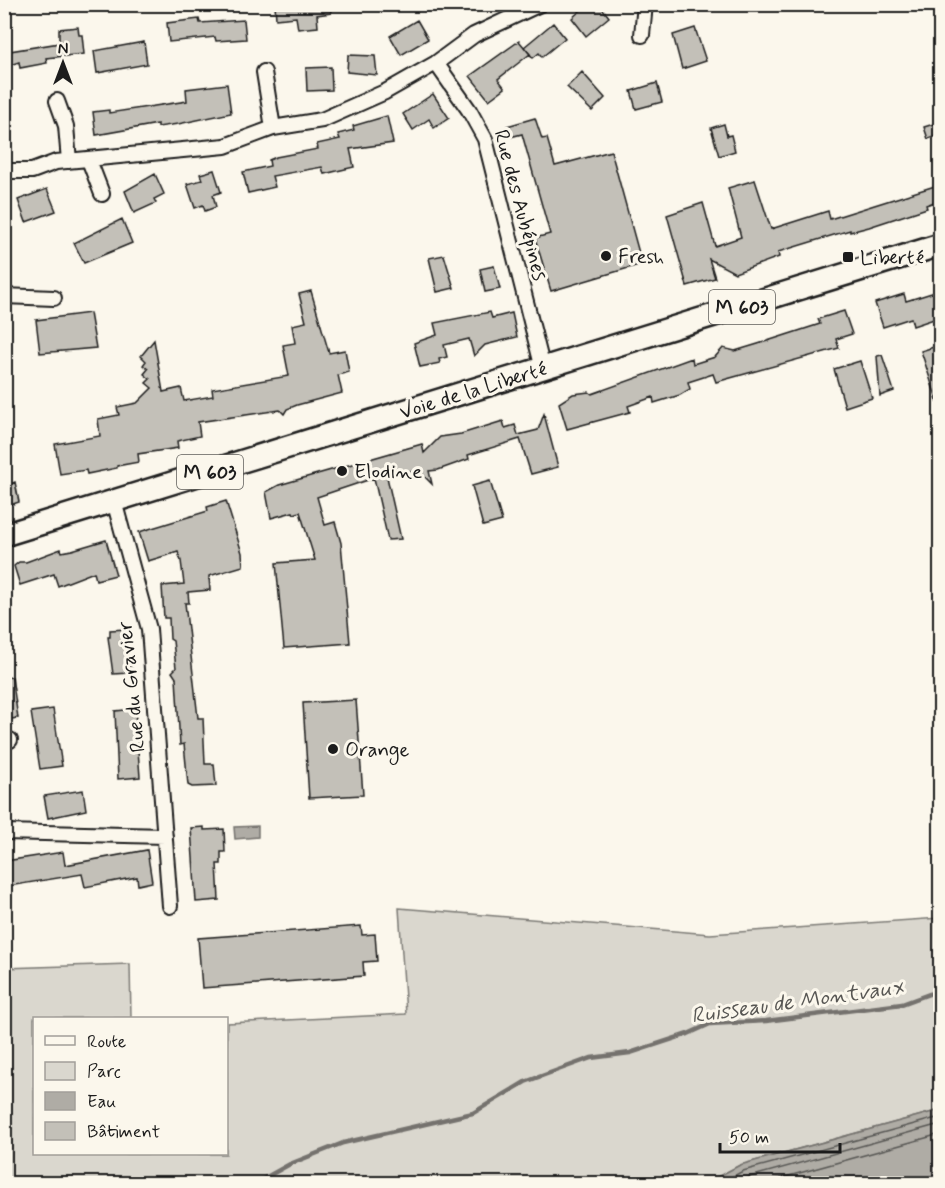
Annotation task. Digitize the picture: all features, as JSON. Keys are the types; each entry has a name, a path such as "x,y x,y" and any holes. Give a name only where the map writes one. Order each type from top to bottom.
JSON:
{"main road":[{"name":"Voie de la Liberté","path":"4,535 940,245"}],"street":[{"path":"4,171 32,171 56,162 225,146 273,128 322,120 385,92 436,63 474,35 540,4"},
{"path":"642,35 645,4"},
{"name":"Rue des Aubépines","path":"436,63 469,110 485,139 543,369"},
{"path":"264,72 273,128"},
{"path":"57,101 66,126 69,161"},
{"path":"89,160 102,194"},
{"path":"4,296 54,298"},
{"name":"Rue du Gravier","path":"114,501 149,629 170,906"},
{"path":"4,832 165,836"}],"green space":[{"path":"399,908 710,934 940,918 940,1110 740,1165 706,1183 5,1183 4,968 130,964 131,1017 33,1017 33,1155 228,1155 228,1023 406,1014"}],"water":[{"path":"258,826 258,837 235,839 234,827"},
{"path":"940,1110 940,1183 706,1183 740,1165"}],"building":[{"path":"275,4 330,4 331,13 317,15 318,27 298,29 296,17 276,19"},
{"path":"588,4 599,4 609,17 586,36 572,18"},
{"path":"199,19 200,23 244,20 246,39 216,41 215,37 169,42 167,23"},
{"path":"417,20 428,39 401,55 390,36"},
{"path":"553,23 565,38 542,57 539,53 533,58 524,47"},
{"path":"78,27 79,35 82,35 84,54 46,58 47,63 20,68 19,62 4,67 4,52 59,43 59,29"},
{"path":"695,28 706,61 682,69 673,35"},
{"path":"519,41 530,54 498,79 505,88 489,100 470,76"},
{"path":"144,42 147,64 97,73 94,51"},
{"path":"348,55 375,56 377,75 347,72"},
{"path":"331,67 332,90 307,91 306,68"},
{"path":"582,72 605,98 592,111 567,87"},
{"path":"657,83 662,102 636,109 631,91"},
{"path":"227,84 231,113 178,124 158,127 158,124 96,135 93,112 109,110 109,113 187,101 186,89"},
{"path":"433,94 449,118 434,128 429,119 413,130 403,114"},
{"path":"387,116 393,143 350,149 354,167 324,174 322,167 272,176 275,187 248,193 243,172 270,166 269,160 276,157 318,149 317,144 340,139 338,134 354,130 353,126"},
{"path":"535,118 542,139 547,138 555,166 611,151 642,264 551,291 535,238 550,234 522,134 510,137 507,126"},
{"path":"940,122 940,135 928,139 924,127"},
{"path":"724,124 727,136 731,135 735,151 719,156 711,128"},
{"path":"214,170 221,192 213,195 216,207 205,211 203,205 195,208 187,184 202,180 200,174"},
{"path":"155,174 164,194 154,199 156,203 134,213 125,191"},
{"path":"755,180 771,229 828,211 830,219 938,185 940,200 926,205 927,208 869,227 850,232 850,230 778,252 779,257 735,273 709,259 715,278 687,286 667,215 703,203 715,246 741,237 728,188"},
{"path":"47,189 56,211 26,222 18,200"},
{"path":"122,219 132,243 84,263 74,243"},
{"path":"444,255 454,288 437,292 429,258"},
{"path":"494,266 500,289 485,292 480,269"},
{"path":"311,291 329,353 345,350 349,372 338,375 342,393 297,405 287,409 284,414 280,410 198,422 200,436 177,441 178,448 138,454 139,462 117,466 117,468 87,474 86,470 60,474 55,444 100,436 98,419 119,415 117,407 137,403 152,388 146,383 150,379 144,374 148,369 143,365 146,361 141,356 154,340 163,392 181,388 184,401 213,396 212,389 289,376 283,345 295,343 292,325 306,322 299,294"},
{"path":"935,292 940,317 913,326 911,318 883,327 875,303 904,294 906,301"},
{"path":"844,311 852,334 836,339 839,348 716,382 713,374 688,382 690,389 680,395 654,403 653,397 628,406 630,412 567,429 559,403 573,394 589,392 592,394 692,358 693,364 715,357 723,348 735,351 758,344 820,324 818,319"},
{"path":"490,312 492,318 512,313 517,337 485,345 474,356 469,339 444,345 447,357 439,359 440,363 420,367 414,343 437,335 434,323"},
{"path":"90,313 96,348 40,353 36,320"},
{"path":"940,345 940,402 938,403 921,351"},
{"path":"882,355 894,391 880,396 877,356"},
{"path":"860,361 872,398 845,407 834,369"},
{"path":"544,414 558,467 531,474 520,439 468,455 469,459 429,471 432,484 418,470 387,477 401,539 388,540 374,478 317,497 325,525 335,522 341,543 350,643 284,648 276,563 315,560 300,512 271,518 266,492 279,485 422,444 424,453 440,437 461,434 503,421 505,428 515,425 518,435 538,430"},
{"path":"490,481 502,521 483,526 472,486"},
{"path":"15,482 19,502 4,507 4,486"},
{"path":"226,501 242,553 243,566 209,576 210,590 188,592 189,603 185,603 198,718 203,718 205,764 214,764 216,786 192,787 188,785 184,744 180,745 176,678 172,672 176,668 173,641 170,639 169,618 164,618 162,586 184,584 181,561 178,552 148,561 139,532 208,511 207,507"},
{"path":"106,540 116,575 96,580 94,572 58,586 54,574 20,585 14,566 19,562 26,562 61,549 62,552 72,550"},
{"path":"126,629 126,636 130,636 132,666 128,666 129,673 113,674 108,637 110,637 110,630"},
{"path":"12,677 18,718 4,720 4,678"},
{"name":"Orange","path":"356,700 363,795 309,798 303,703"},
{"path":"53,709 62,766 40,769 31,712"},
{"path":"135,709 140,777 118,779 115,711"},
{"path":"83,790 86,810 48,818 44,796"},
{"path":"204,827 204,830 224,829 225,852 221,852 221,864 217,864 219,900 196,902 191,828"},
{"path":"147,850 152,882 138,885 137,877 85,887 82,874 9,886 6,861 63,852 65,865"},
{"path":"361,926 362,935 375,934 377,961 363,962 364,976 202,988 198,938"}],"waterway":[{"name":"Ruisseau de Montvaux","path":"254,1184 290,1164 343,1143 473,1113 525,1082 591,1058 630,1053 688,1034 710,1024 766,1021 902,1004 940,990"}],"place":[{"name":"Fresh","path":"606,256"},
{"name":"Liberté","path":"848,257"},
{"name":"Elodine","path":"342,471"},
{"name":"Orange","path":"333,749"}]}
